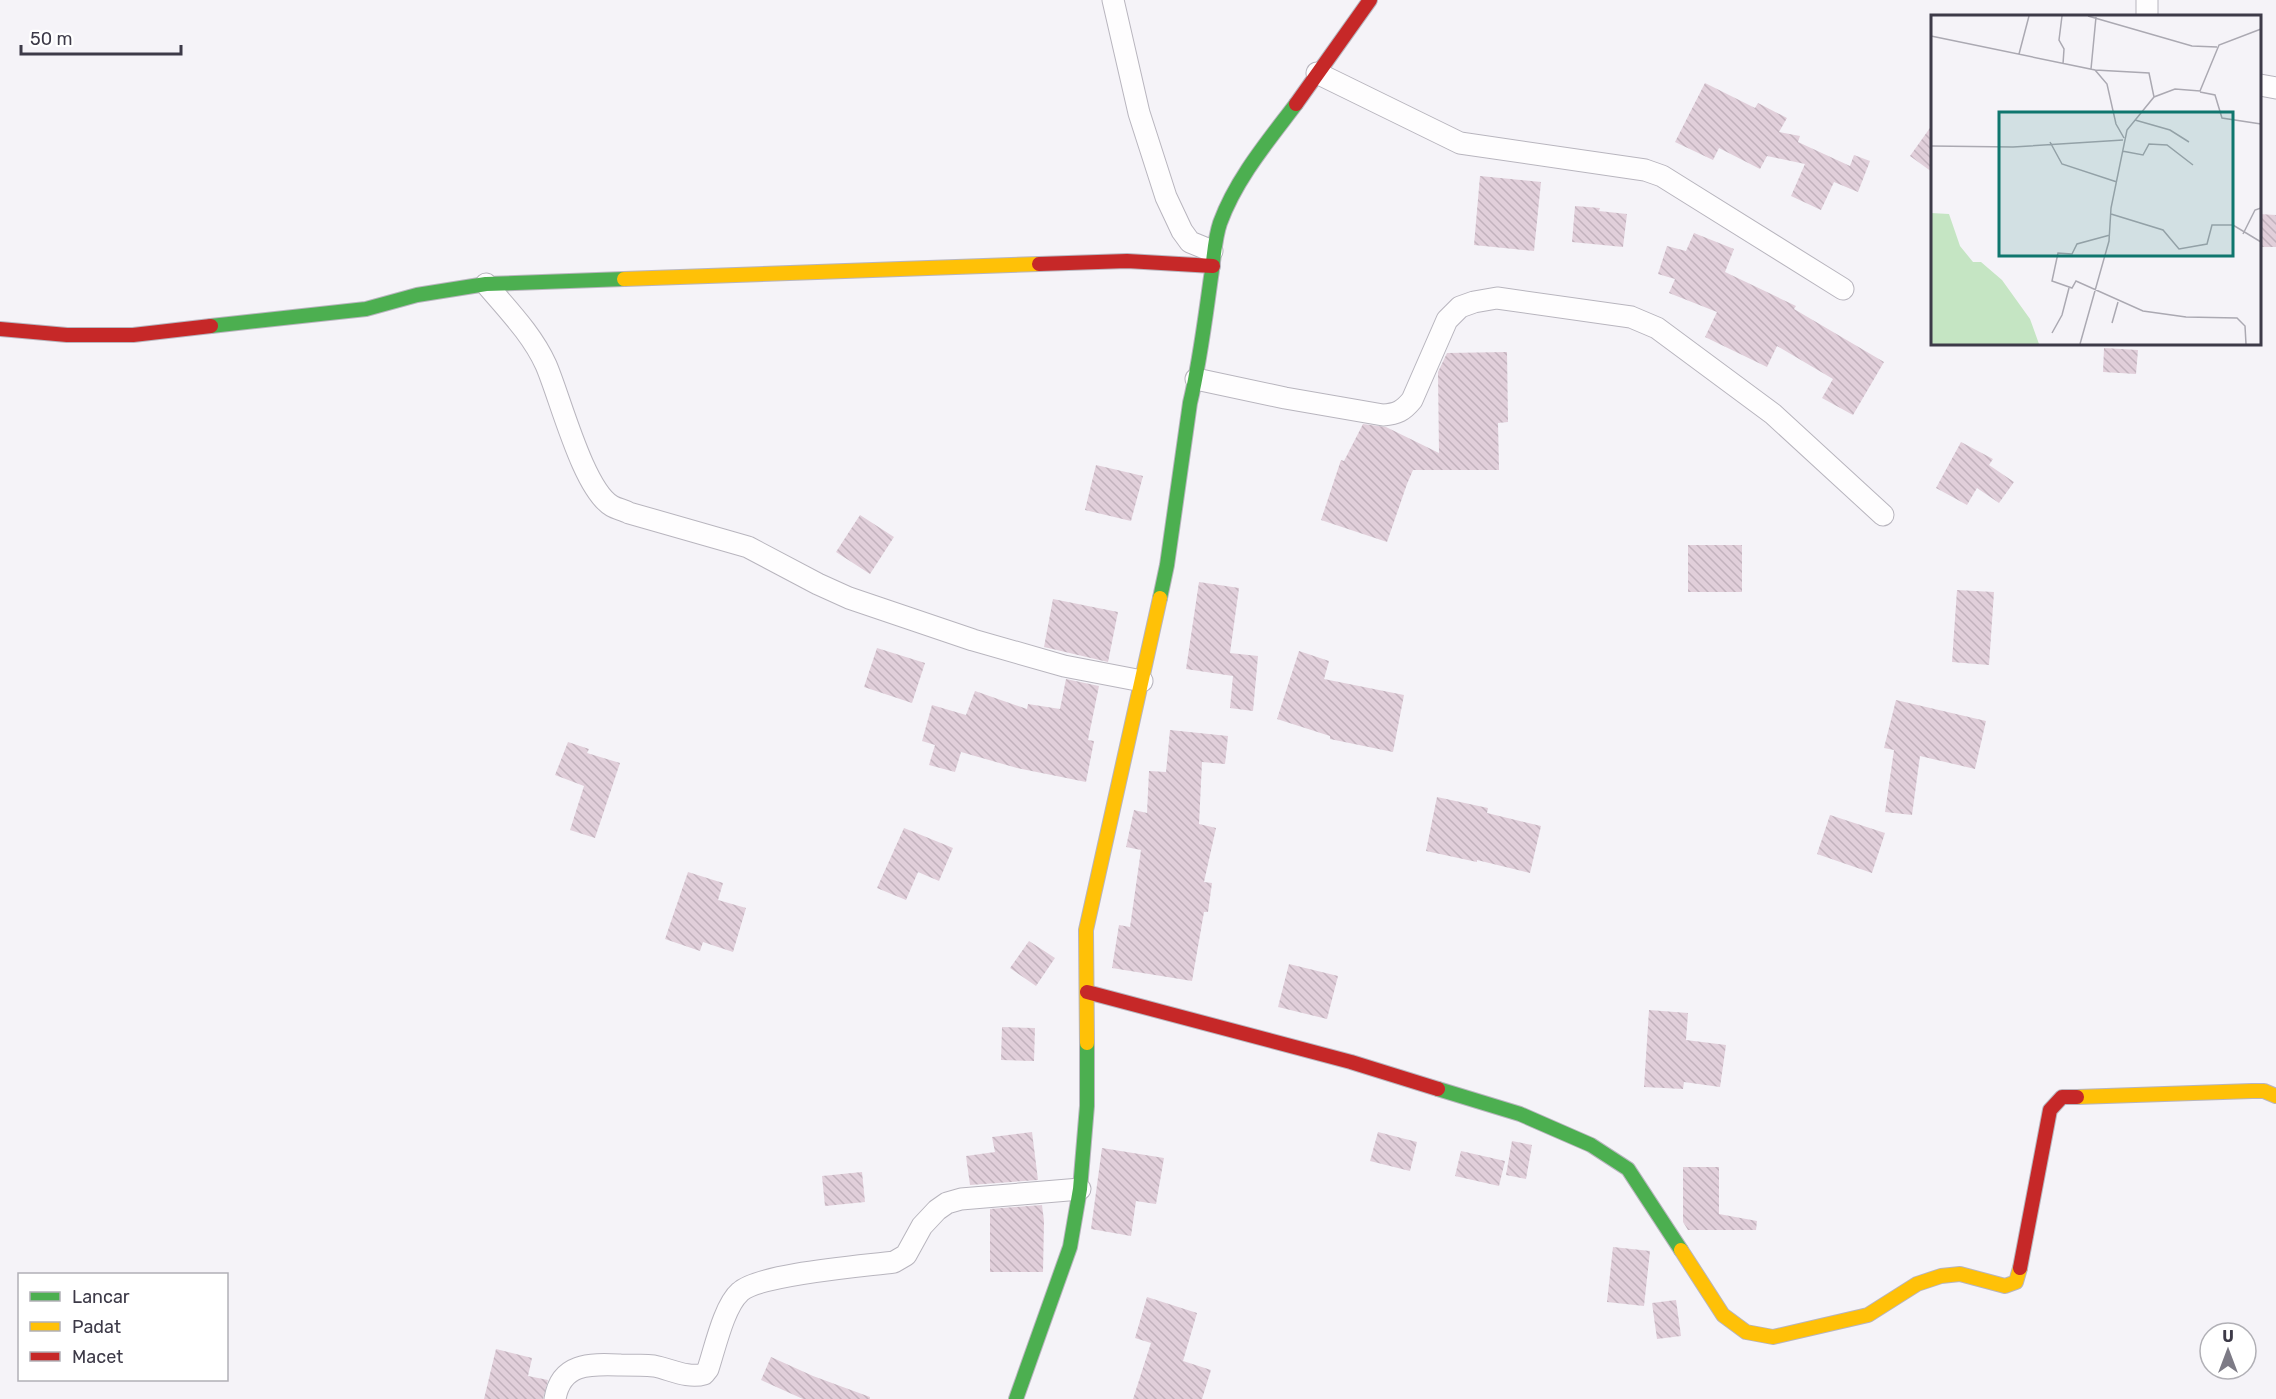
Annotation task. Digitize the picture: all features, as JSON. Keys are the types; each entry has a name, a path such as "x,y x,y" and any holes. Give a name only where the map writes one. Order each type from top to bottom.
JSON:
{"street":[{"path":"1113,0 1139,113 1166,197 1182,231 1190,242 1212,258"},
{"path":"1016,1399 1071,1247 1080,1189 1088,1106 1086,930 1167,565 1212,258 1228,205 1246,172 1370,0"},
{"path":"1317,74 1460,143 1645,170 1662,176 1843,289"},
{"path":"2261,85 2276,88"},
{"path":"0,329 67,335 133,335 366,309 417,295 486,284 1212,258"},
{"path":"486,284 531,338 546,365 572,441 598,491 610,505 629,513 748,546 849,598 972,640 1064,666 1142,681"},
{"path":"1196,379 1296,400 1383,415 1397,414 1405,409 1412,400 1447,320 1460,307 1497,298 1631,316 1657,328 1773,414 1883,515"},
{"path":"1087,992 1351,1062 1520,1114 1591,1145 1628,1169 1723,1315 1746,1332 1773,1337 1869,1315 1917,1284 1941,1276 1960,1274 2005,1286 2016,1282 2050,1110 2062,1097 2252,1091 2264,1091 2276,1096"},
{"path":"555,1399 556,1390 573,1369 592,1364 654,1366 694,1376 704,1374 730,1306 739,1292 754,1284 777,1278 894,1262 906,1255 922,1226 947,1203 961,1199 1080,1189"}],"building":[{"path":"1705,83 1755,108 1758,103 1787,118 1779,132 1800,136 1798,142 1850,166 1854,155 1870,161 1858,192 1834,182 1821,210 1791,196 1805,164 1767,156 1760,169 1719,148 1713,160 1675,142"},
{"path":"1931,126 1931,171 1910,156"},
{"path":"1480,176 1541,182 1534,251 1474,245"},
{"path":"1575,206 1600,208 1599,211 1627,214 1623,247 1572,242"},
{"path":"2261,214 2276,215 2276,247 2261,247"},
{"path":"1694,233 1734,249 1725,272 1796,306 1794,309 1884,362 1853,415 1822,398 1833,379 1777,346 1767,367 1705,337 1717,312 1669,293 1675,279 1658,274 1667,246 1686,251"},
{"path":"2104,348 2138,350 2136,374 2103,372"},
{"path":"1507,352 1508,422 1498,423 1499,470 1413,470 1387,542 1321,520 1341,460 1344,461 1363,424 1386,427 1439,453 1438,372 1447,353"},
{"path":"1961,442 1993,459 1989,465 2014,482 1999,503 1977,488 1967,505 1936,488"},
{"path":"1096,465 1143,476 1131,521 1085,510"},
{"path":"860,515 894,537 870,574 836,552"},
{"path":"1688,545 1742,545 1742,592 1688,592"},
{"path":"1199,582 1239,588 1230,653 1258,656 1253,711 1230,708 1233,676 1186,669"},
{"path":"1957,590 1994,592 1989,665 1952,662"},
{"path":"1053,599 1118,612 1108,662 1044,647"},
{"path":"877,648 925,663 912,703 864,687"},
{"path":"1299,651 1329,661 1324,679 1404,695 1393,752 1330,739 1330,736 1277,719"},
{"path":"1066,679 1099,686 1088,740 1094,741 1086,782 1017,768 961,752 955,772 929,765 935,745 922,741 932,705 966,715 975,691 1027,709 1028,704 1060,709"},
{"path":"1896,700 1986,721 1975,769 1920,756 1912,815 1885,812 1894,750 1884,748"},
{"path":"1170,730 1228,736 1225,764 1202,762 1199,824 1216,828 1204,882 1212,883 1208,912 1204,912 1192,981 1112,968 1119,925 1130,927 1141,850 1126,847 1134,810 1147,813 1149,771 1166,772"},
{"path":"568,742 589,749 587,753 620,763 595,838 570,830 584,786 555,775"},
{"path":"1437,797 1488,808 1487,813 1541,826 1530,873 1426,851"},
{"path":"1830,815 1885,833 1872,873 1817,854"},
{"path":"904,828 953,848 939,881 918,872 906,900 877,888"},
{"path":"688,872 723,883 718,900 746,908 733,952 703,942 700,951 665,939"},
{"path":"1029,941 1055,958 1036,986 1010,968"},
{"path":"1289,964 1338,976 1327,1019 1278,1007"},
{"path":"1649,1010 1688,1013 1686,1040 1726,1045 1720,1087 1684,1082 1683,1089 1644,1087"},
{"path":"1002,1027 1035,1028 1034,1061 1001,1060"},
{"path":"1032,1132 1038,1180 970,1185 966,1156 995,1152 992,1137"},
{"path":"1378,1132 1417,1142 1410,1171 1370,1161"},
{"path":"1512,1141 1532,1145 1526,1179 1506,1175"},
{"path":"1102,1148 1164,1158 1156,1204 1136,1201 1131,1236 1091,1229"},
{"path":"1461,1151 1505,1161 1499,1186 1455,1176"},
{"path":"1683,1167 1719,1167 1719,1214 1757,1221 1756,1230 1688,1230 1683,1222"},
{"path":"862,1172 865,1202 825,1206 822,1176"},
{"path":"1042,1205 1043,1272 990,1272 990,1209"},
{"path":"1613,1247 1650,1251 1644,1306 1607,1302"},
{"path":"1147,1297 1197,1313 1183,1361 1211,1370 1202,1399 1133,1399 1151,1343 1135,1338"},
{"path":"1676,1300 1681,1336 1657,1339 1652,1303"},
{"path":"496,1349 532,1358 528,1376 548,1380 543,1399 484,1399"},
{"path":"771,1357 813,1376 870,1397 870,1399 803,1399 761,1380"}],"traffic: fast":[{"path":"1160,598 1218,230 1227,207 1244,176 1296,104"},
{"path":"211,326 366,309 417,295 486,284 624,279"},
{"path":"1016,1399 1070,1247 1080,1189 1087,1106 1087,1043"},
{"path":"1438,1089 1520,1114 1591,1145 1628,1169 1681,1250"}],"traffic: slow":[{"path":"624,279 1039,264"},
{"path":"1087,1043 1086,930 1160,598"},
{"path":"2077,1097 2252,1091 2264,1091 2276,1096"},
{"path":"1681,1250 1723,1315 1746,1332 1773,1337 1868,1315 1917,1284 1941,1276 1960,1274 2005,1286 2016,1282 2020,1268"}],"traffic: jam":[{"path":"1296,104 1370,0"},
{"path":"1039,264 1127,261 1213,266"},
{"path":"0,329 67,335 133,335 211,326"},
{"path":"1087,992 1351,1062 1438,1089"},
{"path":"2020,1268 2050,1110 2062,1097 2077,1097"}]}
